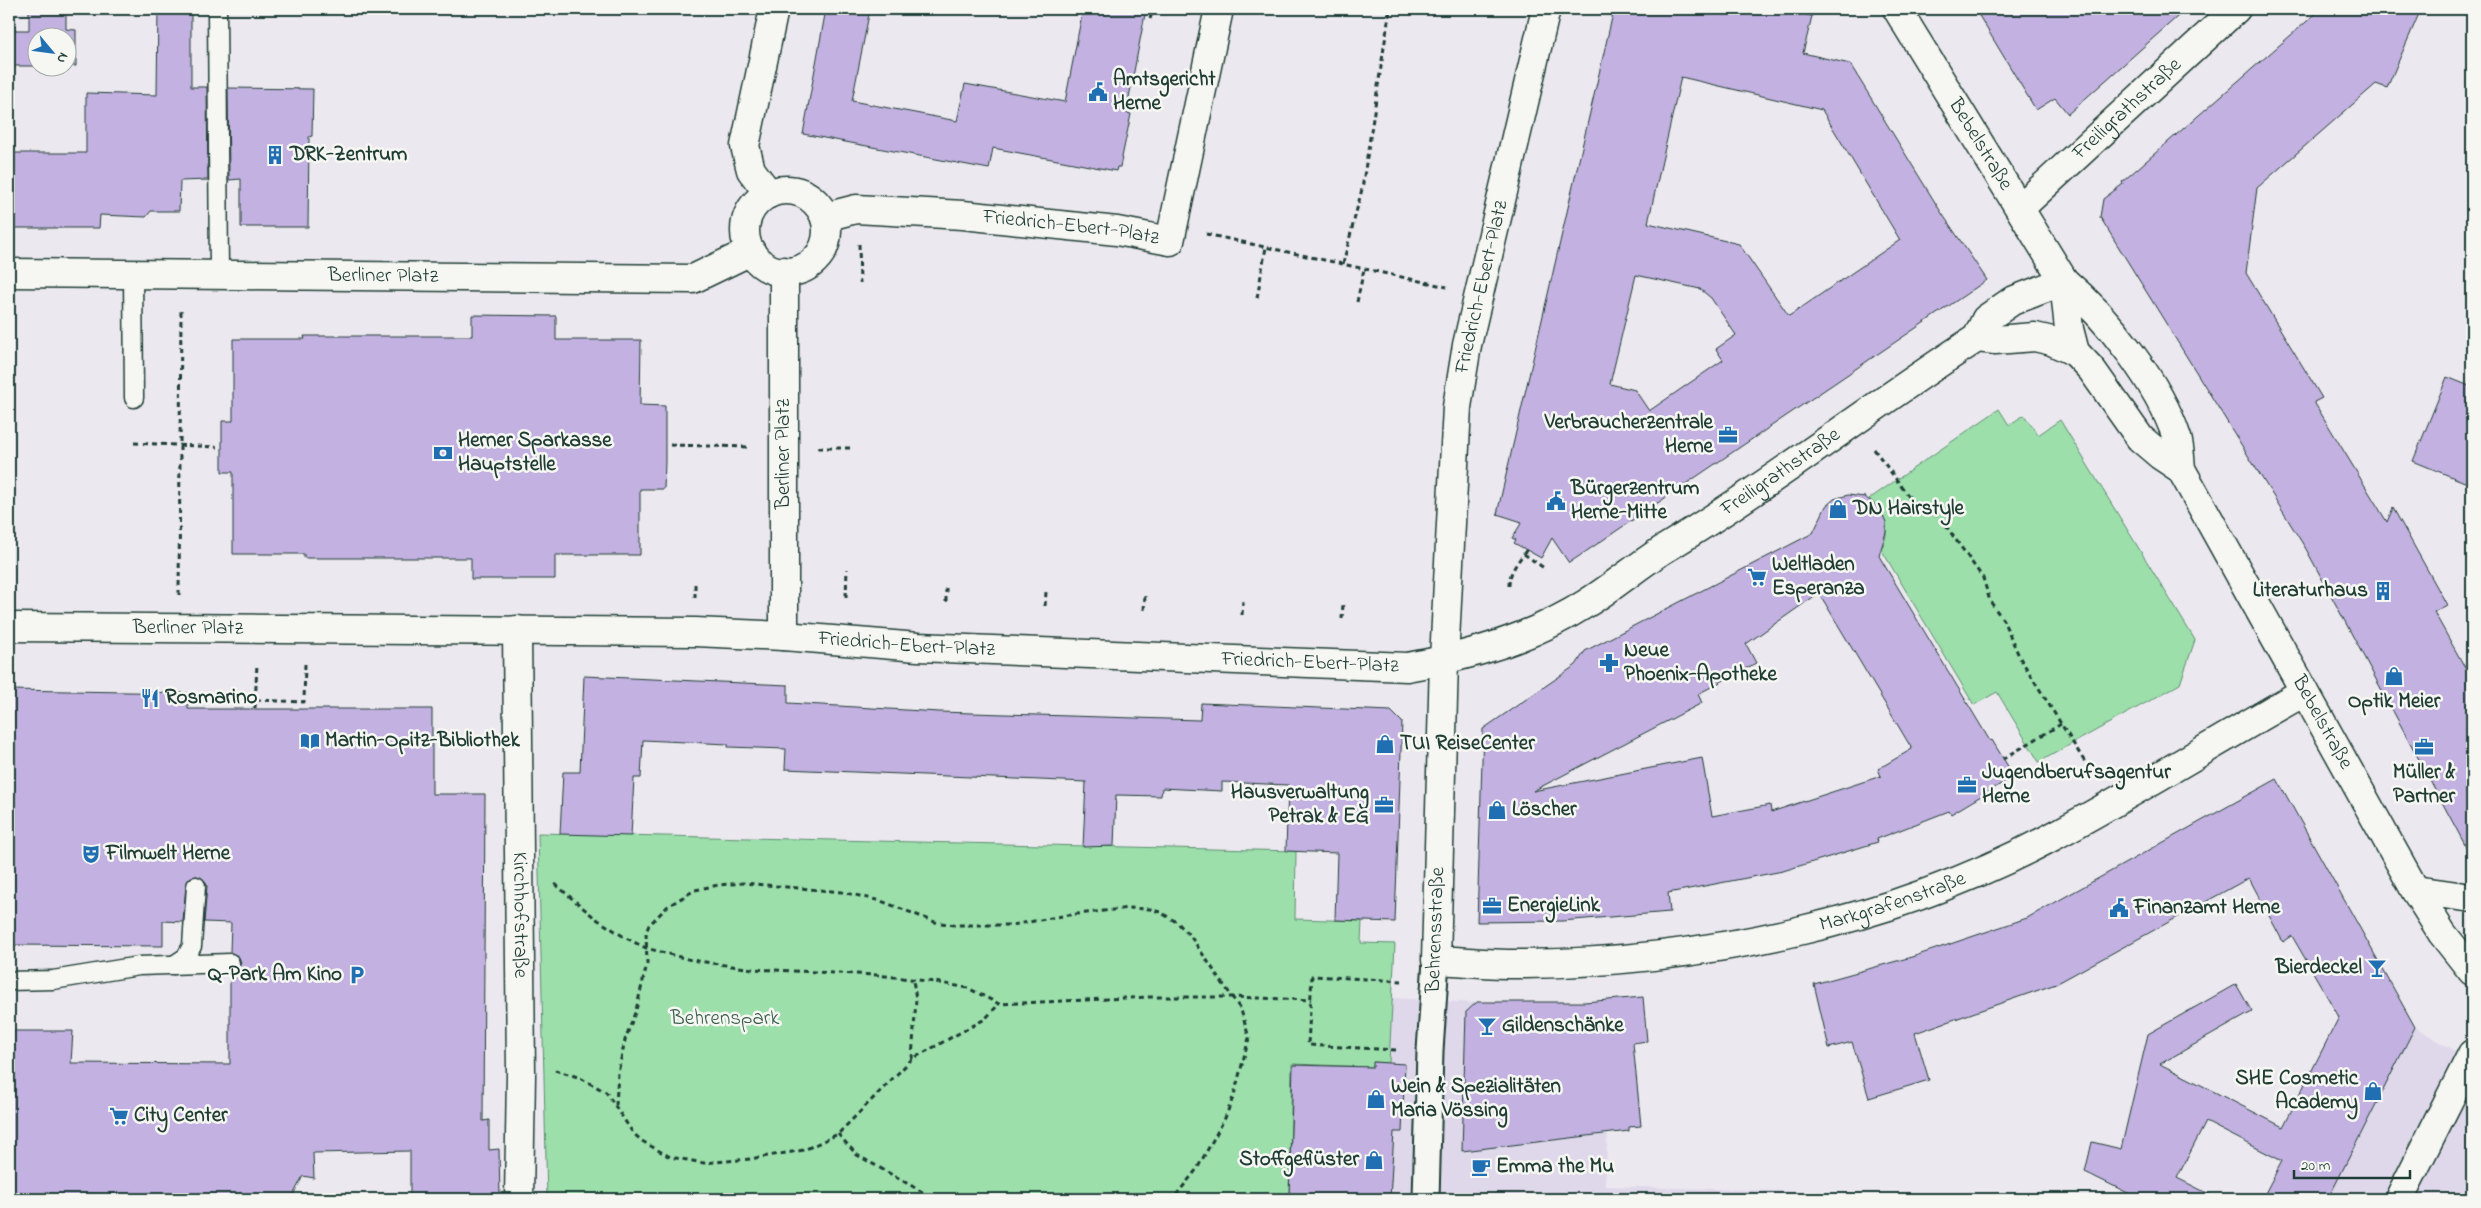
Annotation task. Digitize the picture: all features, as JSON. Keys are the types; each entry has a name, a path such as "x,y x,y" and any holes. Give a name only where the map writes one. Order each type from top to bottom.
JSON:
{"street":[{"path":"769,194 751,170 745,146 774,9"},
{"name":"Friedrich-Ebert-Platz","path":"825,217 856,209 963,215 1117,230 1170,241 1219,9"},
{"name":"Friedrich-Ebert-Platz","path":"517,630 695,632 784,636 918,647 1358,666 1407,666 1444,660 1457,407 1479,294 1546,9"},
{"name":"Bebelstraße","path":"1897,9 2064,280 2088,301 2107,322 2148,381 2178,440 2181,469 2415,890 2442,933 2472,971"},
{"name":"Freiligrathstraße","path":"2020,208 2236,9"},
{"path":"780,190 802,193 820,207 825,217 826,240 816,260 806,266 784,271 765,265 751,251 746,241 748,219 752,208 769,194 780,190"},
{"name":"Berliner Platz","path":"9,273 219,273 694,279 751,251"},
{"name":"Berliner Platz","path":"784,271 784,636"},
{"name":"Bebelstraße","path":"2064,280 2068,329 2075,352 2092,370 2140,438 2181,469"},
{"name":"Freiligrathstraße","path":"1444,660 1500,646 1586,604 1660,552 1696,531 1768,482 1853,420 1977,338 1986,319 2012,301 2064,280"},
{"path":"1977,338 1995,340 2035,337 2052,341 2075,352"},
{"name":"Berliner Platz","path":"9,627 517,630"},
{"name":"Kirchhofstraße","path":"517,630 521,1069 519,1199"},
{"name":"Behrensstraße","path":"1426,1199 1444,660"},
{"name":"Markgrafenstraße","path":"1435,971 1630,958 1727,945 1818,927 1912,899 2049,838 2304,692"},
{"path":"2415,890 2472,898"},
{"path":"2398,1199 2472,1054"}],"lane":[{"path":"217,9 219,273"},
{"path":"133,273 134,398"},
{"path":"174,965 186,957 192,946 196,886"},
{"path":"9,981 53,980 139,966 230,964"}],"path":[{"path":"1150,19 1152,9"},
{"path":"1343,264 1362,189 1390,9"},
{"path":"1170,241 1195,232 1479,294"},
{"path":"1257,298 1266,247"},
{"path":"1357,302 1364,269"},
{"path":"179,628 182,273"},
{"path":"1853,420 1918,508 1939,516 1983,578 1990,601 2003,620 2020,658 2110,803"},
{"path":"134,442 217,447"},
{"path":"670,445 754,447"},
{"path":"814,448 852,448"},
{"path":"1509,586 1509,578 1527,549"},
{"path":"1524,554 1544,568"},
{"path":"846,569 846,597"},
{"path":"946,587 946,602"},
{"path":"1045,606 1046,592"},
{"path":"1144,610 1145,596"},
{"path":"1242,614 1243,600"},
{"path":"1342,619 1343,604"},
{"path":"255,708 256,677"},
{"path":"256,700 304,702 304,688"},
{"path":"2003,759 2061,724"},
{"path":"518,869 545,875 595,918 626,938 646,948 692,960 753,969 877,975 913,980 968,988 999,1004 1141,998 1231,997 1311,1000"},
{"path":"616,1105 618,1073 625,1040 644,982 647,964 646,932 668,906 695,890 718,885 744,883 842,892 881,901 935,922 954,925 1012,925 1068,915 1130,908 1150,909 1170,918 1191,937 1241,1010 1249,1038 1234,1096 1225,1118 1189,1181 1173,1199"},
{"path":"1430,1051 1308,1044 1312,976 1435,971"},
{"path":"912,1059 916,999 913,980"},
{"path":"521,1069 546,1068 578,1077 606,1092 616,1105 628,1127 647,1144 670,1157 704,1163 722,1163 804,1150 838,1134 912,1059 985,1019 999,1004"},
{"path":"838,1134 857,1155 935,1199"}],"shaded area":[{"path":"2361,931 2415,1027 2472,1061 2472,1199 2272,1199 2289,1166 2269,1155 2339,1017 2307,961"},
{"path":"1392,998 1477,1003 1593,1093 1638,1089 1641,1126 1629,1127 1629,1131 1609,1133 1608,1129 1605,1186 1786,1191 1822,1199 1289,1199 1292,1064 1373,1067 1390,1049"}],"green space":[{"path":"1999,409 2009,425 2024,415 2038,435 2060,420 2195,640 2180,684 2039,762 1997,692 1974,705 1881,549 1886,535 1885,522 1875,504 1869,499"},
{"name":"Behrenspark","path":"538,833 1296,851 1295,919 1362,921 1361,943 1395,944 1389,1063 1374,1062 1373,1067 1292,1064 1289,1199 547,1199"}],"building":[{"path":"29,9 66,9 66,28 29,28"},
{"path":"158,9 191,9 191,87 207,87 208,180 180,181 179,211 151,211 146,217 100,215 99,228 9,228 9,153 86,153 86,93 157,95"},
{"name":"Amtsgericht Herne","path":"826,9 870,9 852,101 957,121 965,84 1065,102 1083,9 1146,9 1126,113 1131,114 1120,167 1117,167 1116,171 993,148 989,169 803,134"},
{"path":"1614,9 1782,9 1812,16 1803,53 1850,64 1941,212 1987,280 1569,563 1552,538 1541,558 1514,543 1516,540 1512,538 1522,522 1497,514","holes":["1681,77 1822,110 1900,240 1789,316 1739,244 1648,223","1636,275 1700,289 1711,298 1736,335 1716,349 1723,360 1649,411 1635,390 1610,384"]},
{"path":"1975,9 2186,9 2068,114 2055,98 2036,110"},
{"path":"2321,9 2421,9 2387,88 2376,84 2257,188 2246,273 2322,398 2314,402 2387,522 2393,508 2447,605 2434,612 2472,680 2472,858 2306,549 2100,217 2103,199 2123,184 2122,182"},
{"path":"11,30 28,30 28,66 10,66"},
{"name":"DRK-Zentrum","path":"228,88 313,89 312,136 309,137 308,227 241,227 241,179 229,180"},
{"name":"Herner Sparkasse Hauptstelle","path":"472,315 556,316 556,340 641,340 640,405 665,406 665,462 664,489 640,489 640,555 555,555 555,579 471,579 471,558 304,558 304,554 233,554 233,472 222,472 222,421 233,421 233,339 305,339 304,336 472,336"},
{"path":"2447,377 2472,387 2472,485 2413,461"},
{"path":"1848,495 1865,497 1880,509 1886,522 1886,532 1879,556 1990,741 1992,740 2009,768 2006,770 2011,778 1951,814 1949,811 1877,839 1878,842 1783,871 1668,893 1670,912 1562,921 1477,922 1483,729 1576,665 1585,651 1813,533 1826,506 1834,499","holes":["1819,593 1912,749 1878,769 1881,776 1771,812 1770,805 1712,816 1702,758 1533,791 1702,703 1698,694 1756,663 1746,644"]},
{"path":"584,676 788,685 788,703 939,712 1200,720 1201,703 1391,711 1402,722 1395,922 1335,920 1337,853 1286,851 1288,785 1222,782 1222,791 1162,788 1161,796 1116,795 1114,846 1083,847 1086,782 785,769 786,749 728,747 728,744 643,740 641,778 634,778 631,836 560,834 563,772 580,772"},
{"path":"9,690 188,693 188,709 432,709 432,794 485,794 483,1121 489,1120 489,1150 499,1149 500,1199 410,1199 410,1151 313,1153 314,1178 303,1176 291,1199 9,1199 9,1031 73,1031 71,1063 230,1064 230,974 236,972 241,963 239,957 230,952 231,923 204,922 207,886 205,881 197,876 191,877 186,885 183,922 163,921 163,946 9,945"},
{"path":"2277,779 2415,1027 2328,1199 2262,1199 2282,1161 2206,1122 2177,1178 2219,1199 2140,1199 2085,1172 2092,1142 2121,1149 2148,1034 2236,984 2252,1012 2160,1064 2283,1127 2339,1017 2292,936 2283,942 2249,878 2056,984 1915,1033 1929,1080 1869,1098 1852,1042 1829,1048 1814,984 1915,956 2027,918"},
{"path":"1643,997 1647,1041 1633,1043 1641,1126 1629,1127 1629,1131 1462,1151 1466,1012 1477,1002 1584,1002"},
{"path":"1373,1062 1405,1064 1402,1132 1394,1132 1390,1199 1289,1198 1293,1065 1373,1067"}],"place":[{"name":"Amtsgericht Herne","path":"1098,92"},
{"name":"DRK-Zentrum","path":"275,155"},
{"name":"Verbraucherzentrale Herne","path":"1728,435"},
{"name":"Herner Sparkasse Hauptstelle","path":"443,453"},
{"name":"Bürgerzentrum Herne-Mitte","path":"1556,501"},
{"name":"DN Hairstyle","path":"1838,509"},
{"name":"Weltladen Esperanza","path":"1757,577"},
{"name":"Literaturhaus","path":"2383,591"},
{"name":"Neue Phoenix-Apotheke","path":"1609,663"},
{"name":"Optik Meier","path":"2394,676"},
{"name":"Rosmarino","path":"150,698"},
{"name":"Martin-Opitz-Bibliothek","path":"310,741"},
{"name":"TUI ReiseCenter","path":"1385,744"},
{"name":"Müller & Partner","path":"2424,747"},
{"name":"Jugendberufsagentur Herne","path":"1967,785"},
{"name":"Hausverwaltung Petrak & EG","path":"1384,805"},
{"name":"Löscher","path":"1497,810"},
{"name":"Filmwelt Herne","path":"91,854"},
{"name":"EnergieLink","path":"1492,906"},
{"name":"Finanzamt Herne","path":"2119,908"},
{"name":"Bierdeckel","path":"2377,968"},
{"name":"Q-Park Am Kino","path":"357,975"},
{"name":"Gildenschänke","path":"1487,1026"},
{"name":"SHE Cosmetic Academy","path":"2373,1091"},
{"name":"Wein & Spezialitäten Maria Vössing","path":"1376,1099"},
{"name":"City Center","path":"119,1116"},
{"name":"Stoffgeflüster","path":"1374,1160"},
{"name":"Emma the Mu","path":"1481,1167"}]}
